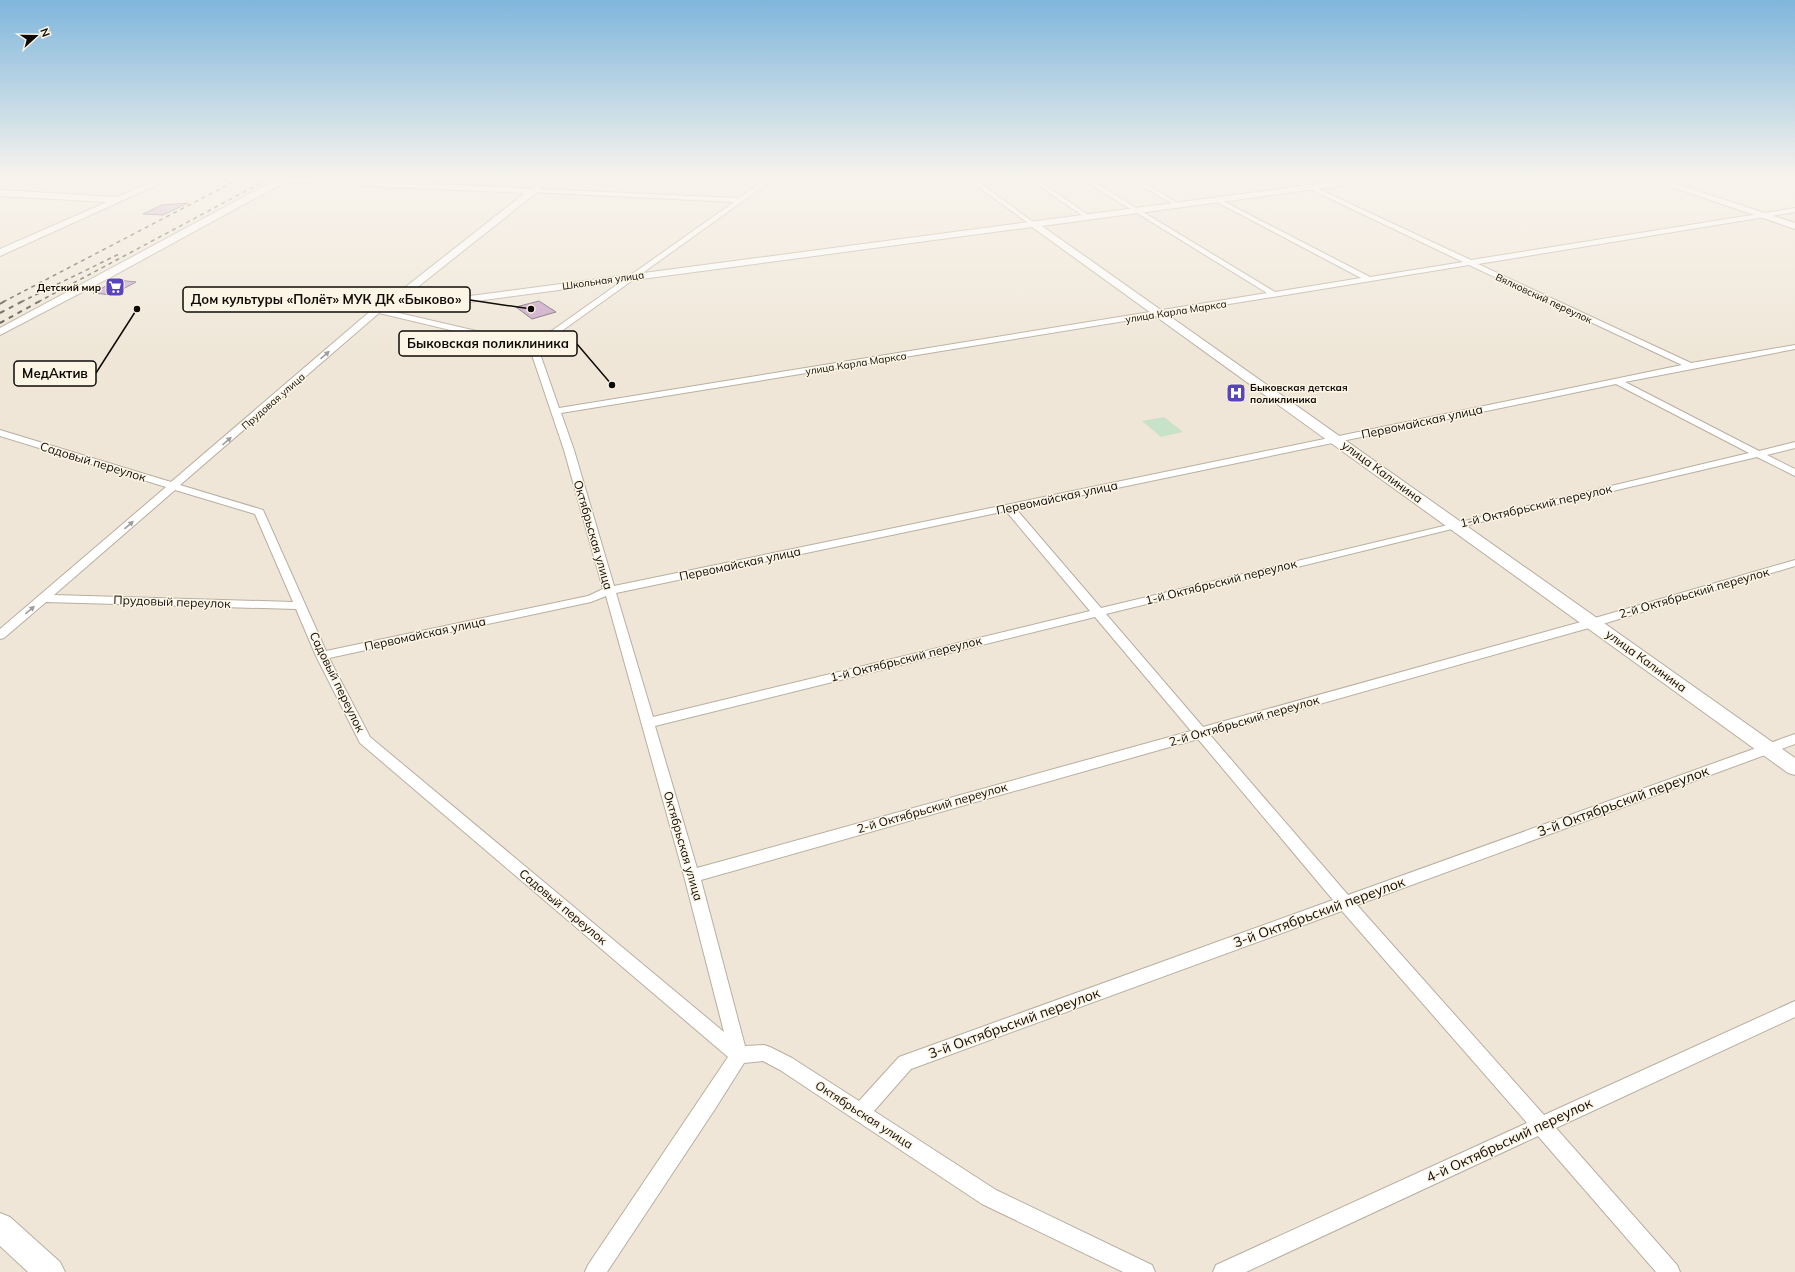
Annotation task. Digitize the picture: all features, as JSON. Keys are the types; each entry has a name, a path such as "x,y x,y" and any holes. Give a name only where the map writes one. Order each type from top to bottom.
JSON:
{"main road":[{"path":"0,253 35,237"},
{"path":"0,332 105,277 175,237"},
{"path":"396,304 394,300 474,237"},
{"name":"Школьная улица","path":"396,304 409,306 929,237"},
{"name":"улица Калинина","path":"1052,237 1795,768"},
{"path":"0,1227 50,1272"}],"street":[{"path":"377,310 534,347 630,276 686,237"},
{"path":"1180,237 1275,295"},
{"path":"1289,237 1370,280"},
{"name":"Вялковский переулок","path":"1415,237 1690,366"},
{"name":"улица Карла Маркса","path":"557,411 1629,237"},
{"name":"Прудовая улица","path":"0,635 6,625 44,598 377,310 396,304"},
{"name":"Октябрьская улица","path":"534,347 557,411 608,591 648,723 692,876 739,1055 764,1053 786,1064 989,1197 1145,1272"},
{"name":"Первомайская улица","path":"322,656 591,599 608,591 1617,381 1795,347"},
{"path":"1617,381 1795,473"},
{"name":"Садовый переулок","path":"0,434 259,512 322,656 365,740 739,1055"},
{"name":"1-й Октябрьский переулок","path":"648,723 1456,525 1795,445"},
{"path":"1009,508 1100,612 1200,733 1345,902 1670,1272"},
{"name":"2-й Октябрьский переулок","path":"692,876 1592,623 1795,563"},
{"name":"Прудовый переулок","path":"44,598 300,606"},
{"name":"3-й Октябрьский переулок","path":"861,1113 905,1062 1795,739"},
{"name":"4-й Октябрьский переулок","path":"1223,1272 1795,1009"},
{"path":"595,1272 709,1103 739,1055"}],"green space":[{"path":"1164,417 1183,432 1161,437 1142,421"}],"building":[{"name":"Детский мир","path":"117,280 136,282 112,295 93,293"},
{"path":"539,301 556,312 532,319 516,307"}],"railway":[{"path":"3,302 127,237"},
{"path":"38,302 159,237"},
{"path":"22,301 119,254"},
{"path":"0,304 5,301"},
{"path":"0,313 22,301"},
{"path":"0,323 40,301"}],"place":[{"name":"Детский мир","path":"115,287"},
{"name":"МедАктив","path":"137,309"},
{"name":"Дом культуры «Полёт» МУК ДК «Быково»","path":"531,309"},
{"name":"Быковская поликлиника","path":"612,385"},
{"name":"Быковская детская поликлиника","path":"1236,393"}]}
